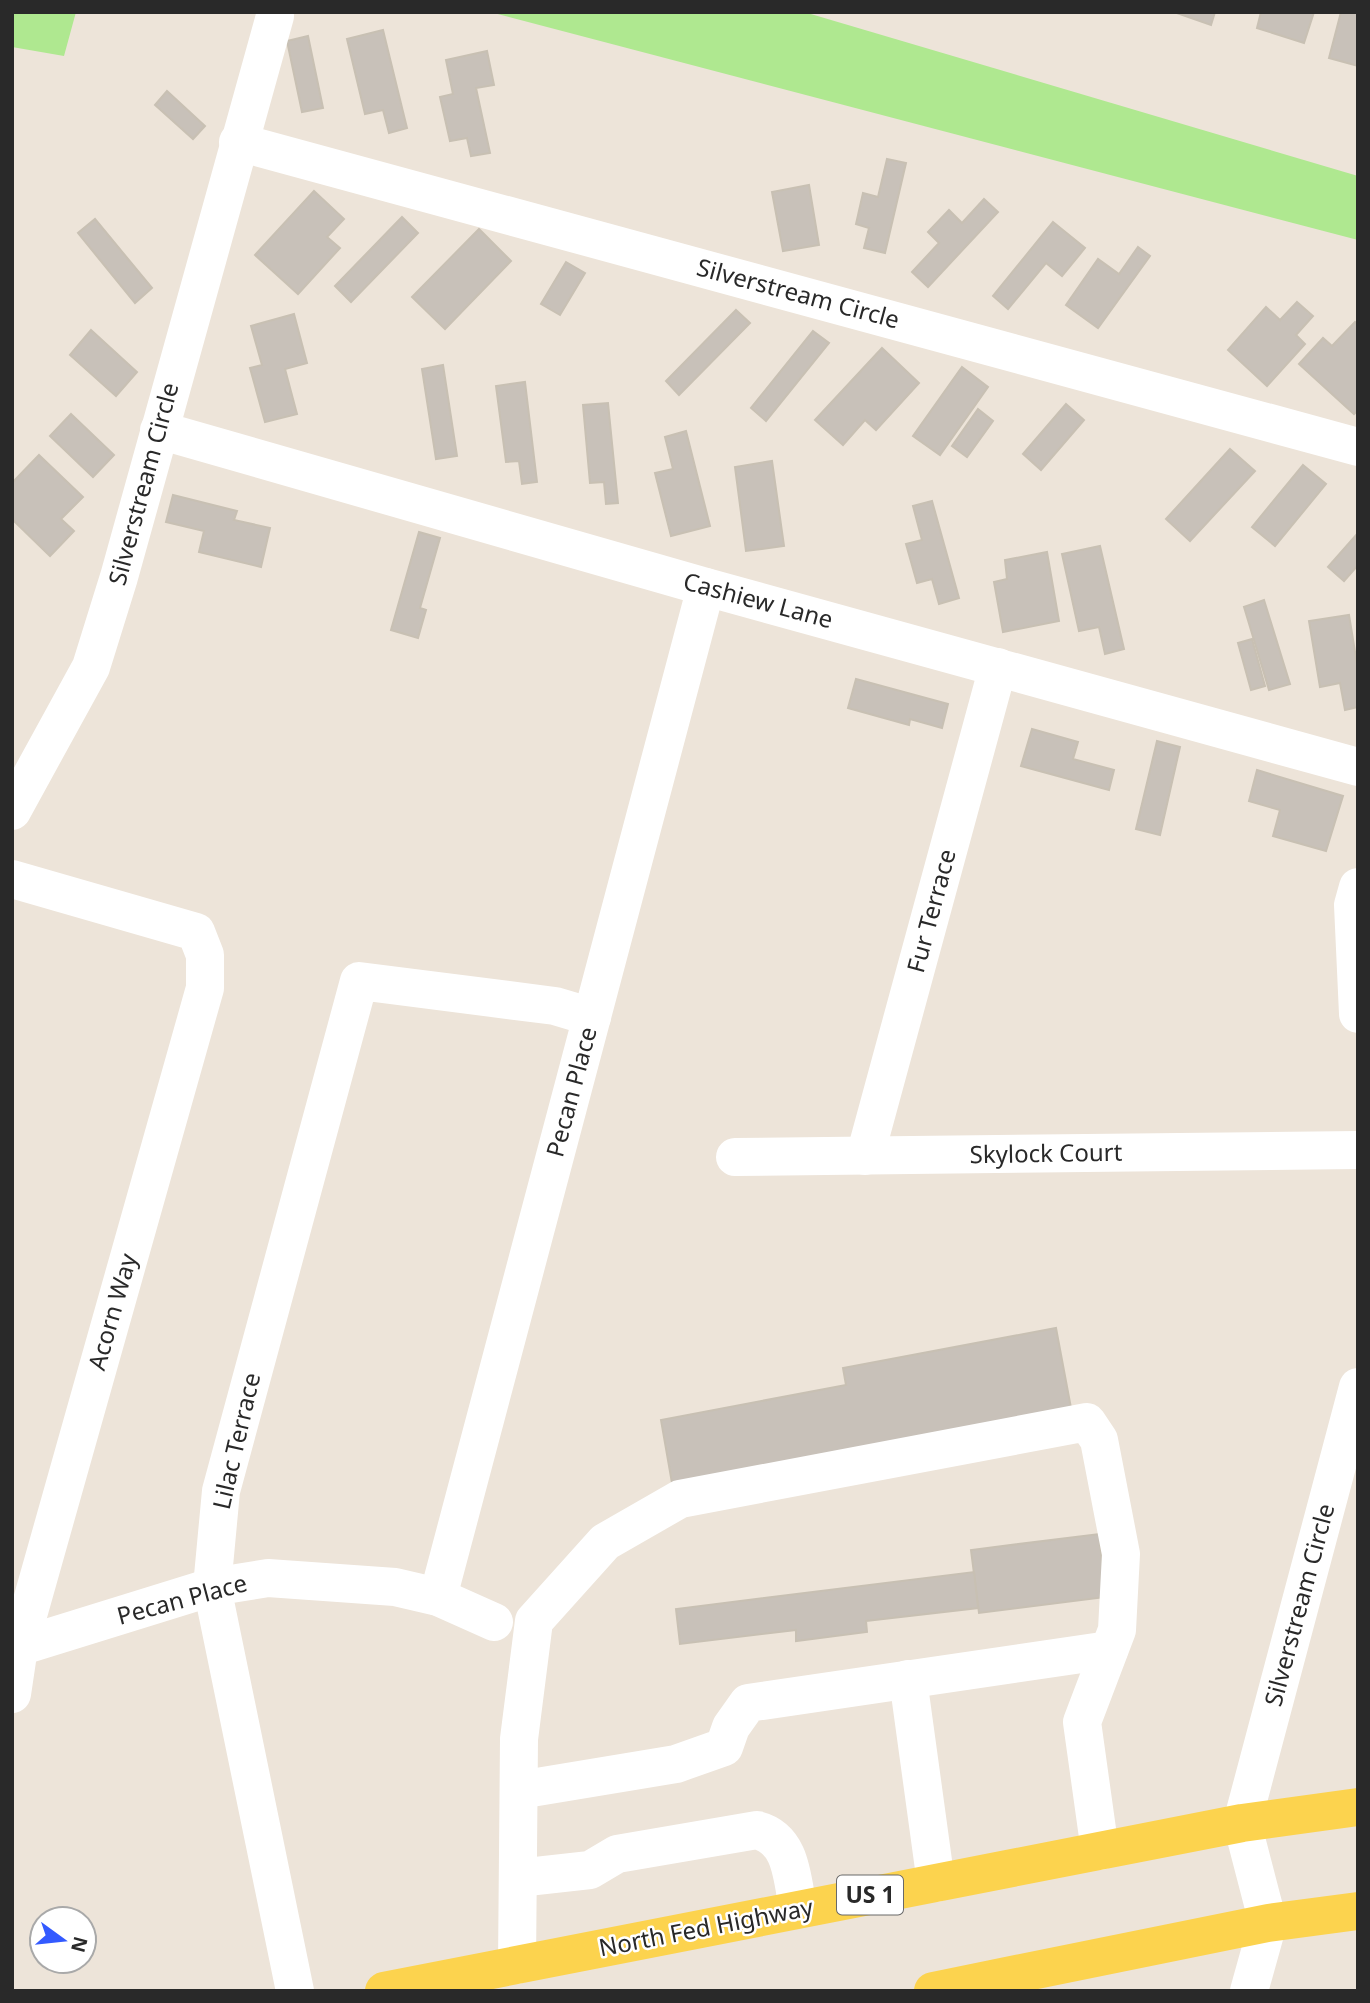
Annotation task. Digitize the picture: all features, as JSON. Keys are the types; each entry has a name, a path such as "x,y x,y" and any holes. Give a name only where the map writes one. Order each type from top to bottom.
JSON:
{"main road":[{"name":"North Fed Highway","path":"384,1991 1242,1823 1358,1807"},
{"path":"933,1991 1268,1923 1358,1911"}],"street":[{"name":"Silverstream Circle","path":"12,811 91,667 275,16"},
{"name":"Silverstream Circle","path":"238,142 1358,447"},
{"name":"Cashiew Lane","path":"159,430 706,587 1358,767"},
{"name":"Pecan Place","path":"438,1597 706,587"},
{"name":"Fur Terrace","path":"865,1156 998,667"},
{"name":"Acorn Way","path":"12,879 196,932 205,955 205,988 15,1648 12,1694"},
{"path":"1358,887 1353,905 1358,1014"},
{"name":"Lilac Terrace","path":"295,1991 212,1587 221,1491 359,981 555,1006 592,1017"},
{"name":"Skylock Court","path":"735,1157 1358,1150"},
{"name":"Silverstream Circle","path":"1242,1823 1358,1387"},
{"path":"517,1965 519,1739 534,1620 605,1542 680,1499 1087,1422 1099,1440 1121,1554 1117,1630 1082,1722 1100,1851"},
{"name":"Pecan Place","path":"15,1648 212,1587 268,1578 395,1587 438,1597 494,1622"},
{"path":"519,1790 676,1764 724,1747 731,1727 748,1703 1109,1650"},
{"path":"908,1679 936,1883"},
{"path":"1242,1823 1268,1923 1250,1991"},
{"path":"518,1878 590,1870 617,1854 757,1830 772,1834 785,1849 799,1909"}],"green space":[{"path":"12,12 76,12 64,56 12,47"},
{"path":"490,12 804,12 1358,176 1358,240"}],"building":[{"path":"1174,12 1215,12 1211,25"},
{"path":"1261,12 1314,12 1304,43 1257,28"},
{"path":"1341,12 1358,12 1358,66 1329,58"},
{"path":"383,30 407,128 389,133 383,110 365,114 347,39"},
{"path":"308,36 323,108 302,112 287,41"},
{"path":"487,51 494,85 476,88 490,153 471,156 467,138 450,141 440,97 453,94 446,60"},
{"path":"167,91 205,126 193,139 155,105"},
{"path":"887,159 906,163 885,253 864,248 869,228 856,224 863,193 878,197"},
{"path":"809,185 819,245 783,251 772,192"},
{"path":"314,191 344,219 327,237 340,248 298,294 255,255"},
{"path":"984,199 998,212 928,287 912,272 939,243 928,232 949,210 962,223"},
{"path":"402,217 418,233 351,302 335,286"},
{"path":"95,219 152,288 135,303 78,233"},
{"path":"1053,222 1085,248 1062,276 1046,263 1008,309 993,296"},
{"path":"479,229 511,261 445,329 412,297"},
{"path":"1138,247 1150,256 1098,328 1066,305 1098,259 1119,274"},
{"path":"566,262 585,273 560,315 541,304"},
{"path":"1297,302 1313,316 1296,335 1305,344 1267,386 1228,350 1266,307 1280,320"},
{"path":"736,310 750,323 679,395 666,381"},
{"path":"294,314 307,363 285,369 297,414 265,422 250,368 262,365 251,326"},
{"path":"1355,322 1358,325 1358,410 1354,414 1299,364 1323,338 1332,346"},
{"path":"91,330 137,372 116,396 70,355"},
{"path":"813,331 829,343 766,421 751,408"},
{"path":"882,348 919,383 876,430 865,420 843,445 815,420"},
{"path":"443,365 457,456 436,459 422,369"},
{"path":"962,367 988,387 940,455 913,436"},
{"path":"525,382 537,482 522,484 519,461 506,462 496,386"},
{"path":"608,403 618,503 606,504 604,482 590,483 583,405"},
{"path":"1066,404 1084,420 1041,470 1023,454"},
{"path":"978,409 993,421 967,457 952,446"},
{"path":"71,414 114,455 93,477 50,436"},
{"path":"686,431 710,526 671,536 655,473 673,469 665,437"},
{"path":"1230,449 1255,471 1190,541 1166,519"},
{"path":"39,455 83,497 61,519 74,531 50,556 12,519 12,483"},
{"path":"772,461 784,546 746,551 735,467"},
{"path":"1303,465 1326,484 1275,546 1252,527"},
{"path":"173,495 237,511 234,520 270,528 261,567 199,552 204,531 166,522"},
{"path":"932,501 959,598 939,604 932,579 917,583 906,544 922,540 913,506"},
{"path":"419,532 440,538 420,608 426,610 418,638 391,630"},
{"path":"1358,533 1358,565 1344,581 1328,567"},
{"path":"1100,546 1124,649 1105,654 1099,627 1079,631 1062,554"},
{"path":"1047,552 1059,621 1003,632 994,582 1007,579 1005,560"},
{"path":"1264,600 1290,684 1269,690 1244,607"},
{"path":"1349,615 1358,670 1358,707 1345,710 1340,683 1320,687 1309,621"},
{"path":"1252,639 1265,686 1251,690 1238,643"},
{"path":"856,679 948,704 942,728 910,719 909,725 848,708"},
{"path":"1032,729 1078,742 1073,759 1114,770 1109,790 1021,766"},
{"path":"1157,741 1180,747 1160,835 1136,829"},
{"path":"1257,770 1343,796 1326,851 1273,836 1280,810 1249,801"},
{"path":"1056,1328 1071,1408 672,1483 661,1420 846,1385 843,1368"},
{"path":"1099,1534 1106,1597 979,1613 971,1550"},
{"path":"974,1572 978,1608 866,1621 867,1632 796,1641 796,1630 680,1644 676,1609"}]}
